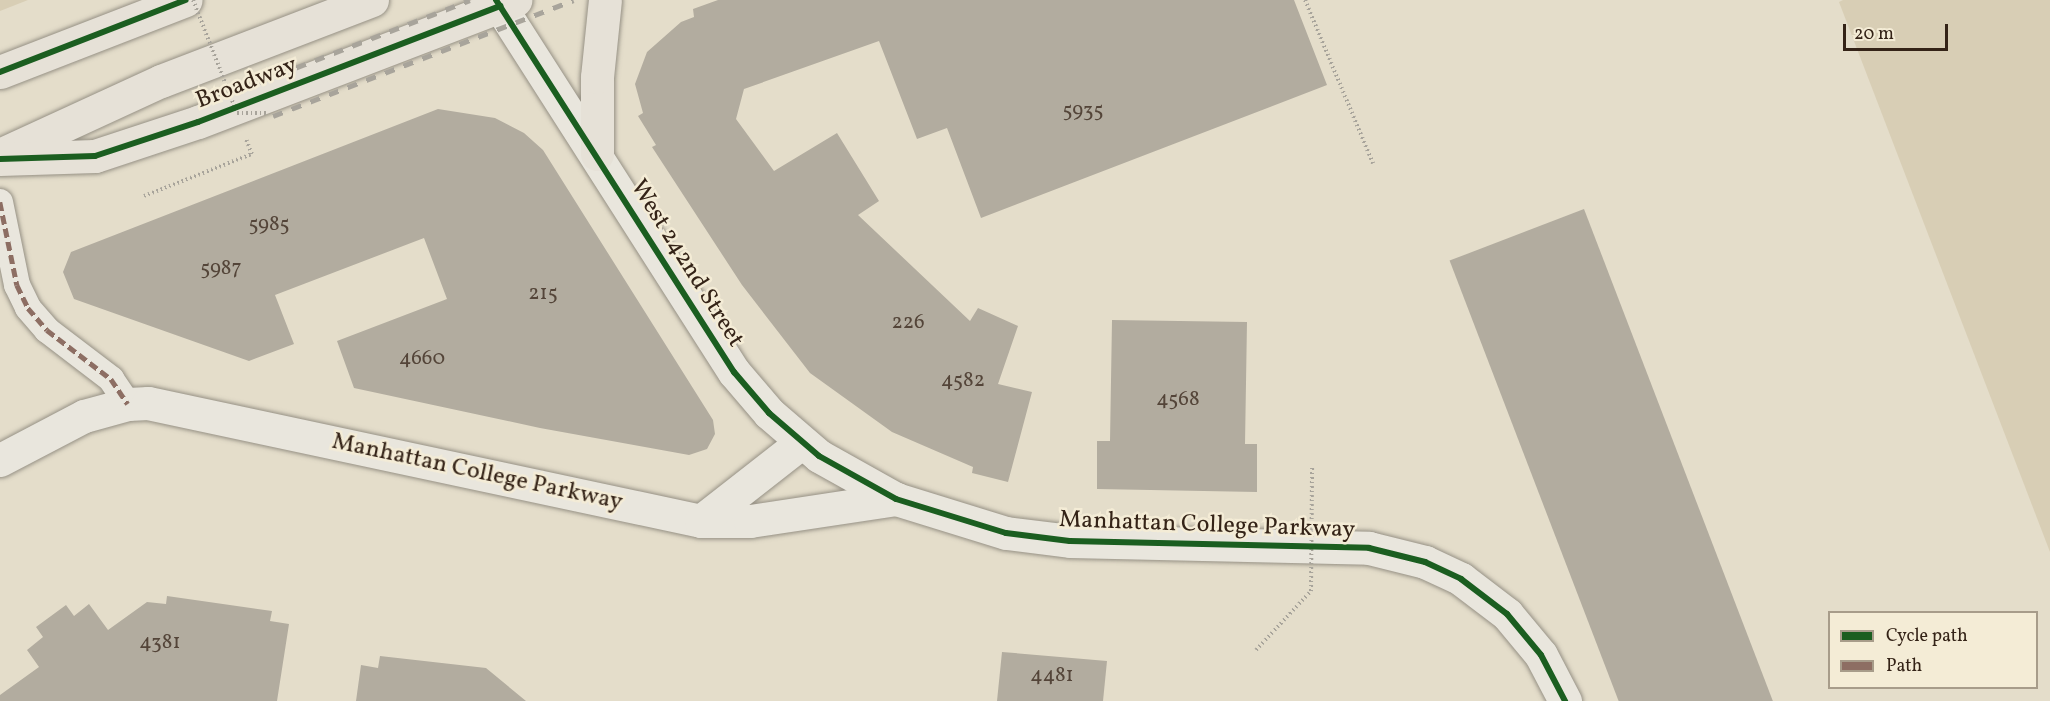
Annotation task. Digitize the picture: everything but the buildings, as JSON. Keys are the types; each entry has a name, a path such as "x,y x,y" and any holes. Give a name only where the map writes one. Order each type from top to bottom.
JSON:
{"main road":[{"path":"0,72 186,0"},
{"name":"Broadway","path":"0,157 161,81 372,0"},
{"path":"597,154 597,77 605,0"},
{"name":"Broadway","path":"0,157 95,156 187,126 504,2"}],"street":[{"name":"West 242nd Street","path":"504,2 734,372 801,443 896,499"},
{"path":"0,202 17,285 28,308 48,330 111,379 128,404"},
{"name":"Manhattan College Parkway","path":"0,460 65,423 128,404 169,406 701,521 750,521 896,499 976,526 1036,538 1346,547 1389,551 1425,562 1461,579 1507,614 1541,655 1566,701"},
{"path":"701,521 801,443"}],"path":[{"path":"193,0 237,113 267,112"},
{"path":"1305,0 1373,163"},
{"path":"144,196 252,154"},
{"path":"1256,650 1311,591 1312,468"}],"shaded area":[{"path":"0,0 28,0 0,11"},
{"path":"1843,0 2050,0 2050,552 1839,2"}],"railway":[{"path":"259,82 470,0"},
{"path":"273,116 573,0"}],"marked path":[{"path":"0,202 17,285 28,308 47,330 111,379 128,404"}],"cycle path":[{"path":"0,72 186,0"},
{"path":"496,0 734,372 769,413 819,456 896,499 1006,533 1070,541 1369,548 1425,562 1461,579 1507,614 1541,655 1565,701"},
{"path":"0,159 95,156 198,122 500,6"}]}
